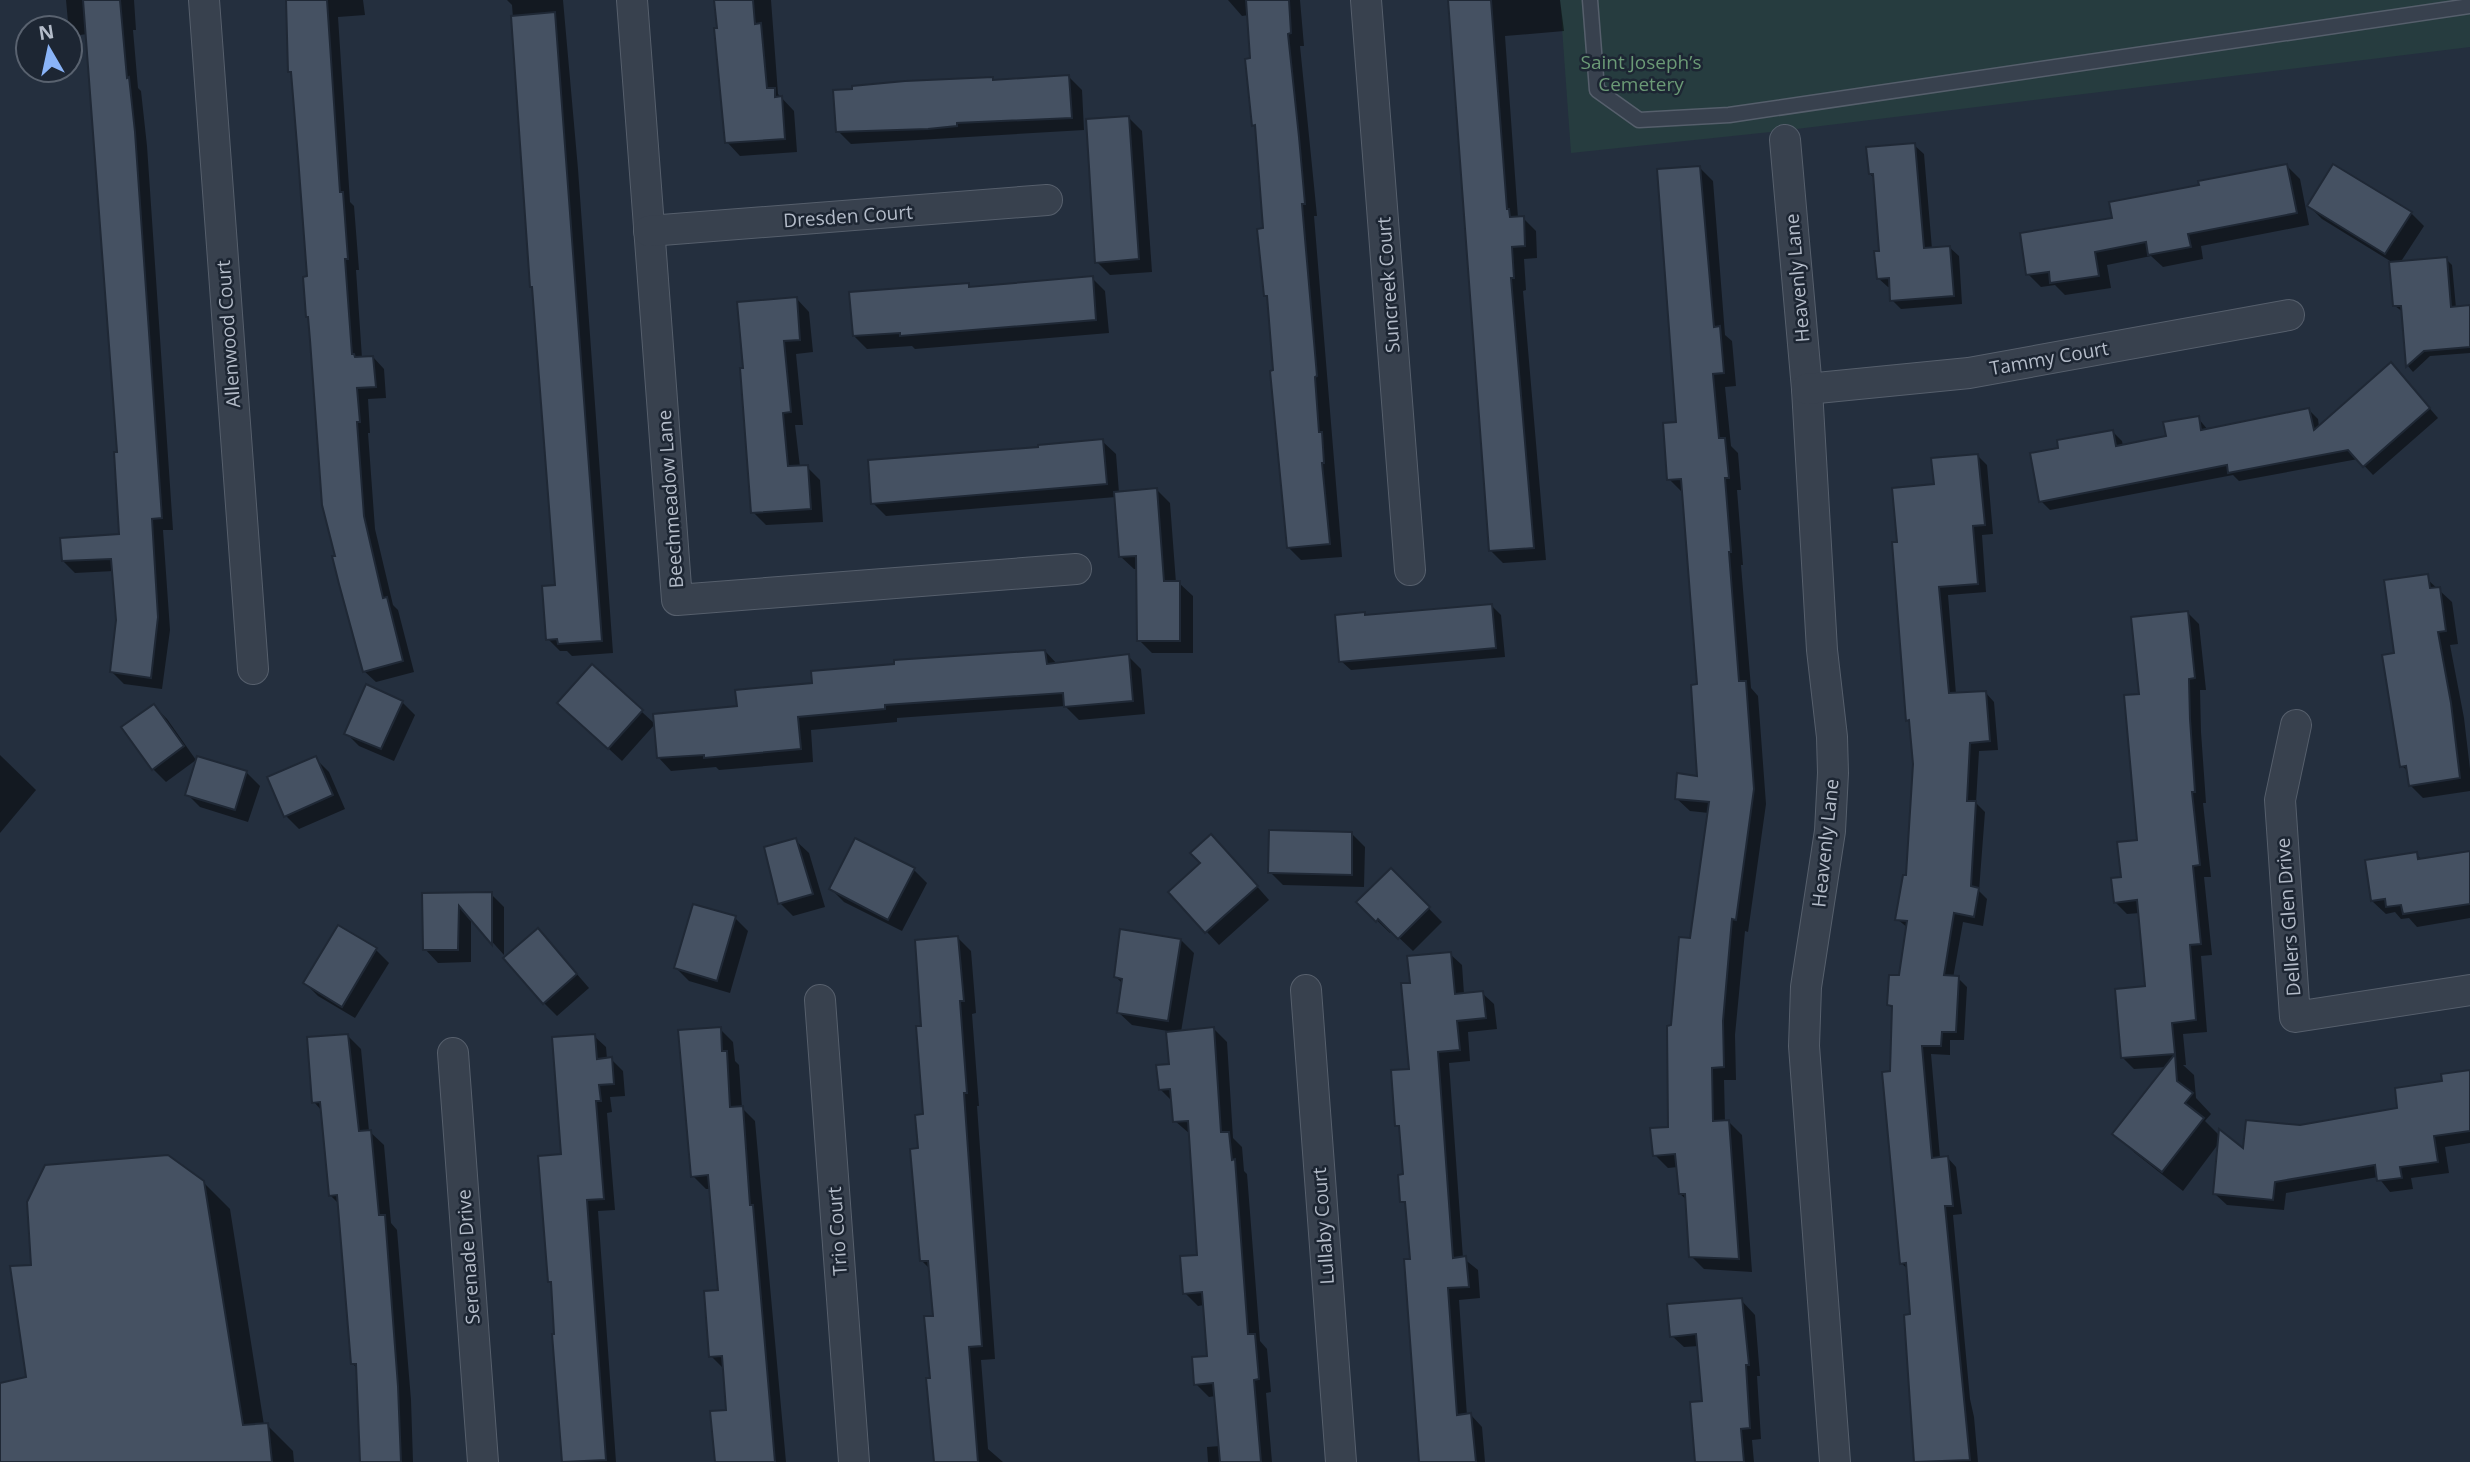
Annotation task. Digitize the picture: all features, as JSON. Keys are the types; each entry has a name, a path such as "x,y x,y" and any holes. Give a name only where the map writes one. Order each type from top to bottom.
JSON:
{"street":[{"name":"Allenwood Court","path":"204,0 253,669"},
{"name":"Beechmeadow Lane","path":"632,0 677,600 1076,569"},
{"name":"Suncreek Court","path":"1366,0 1410,570"},
{"name":"Heavenly Lane","path":"1785,140 1807,389 1822,650 1832,737 1830,831 1806,987 1804,1046 1835,1462"},
{"name":"Dresden Court","path":"649,231 1047,200"},
{"name":"Tammy Court","path":"1807,389 1969,373 2289,315"},
{"name":"Dellers Glen Drive","path":"2296,725 2280,800 2295,1017 2470,990"},
{"name":"Lullaby Court","path":"1306,990 1341,1462"},
{"name":"Trio Court","path":"820,1000 854,1462"},
{"name":"Serenade Drive","path":"453,1053 483,1462"}],"lane":[{"path":"1590,0 1597,90 1639,120 1729,115 2470,6"}],"green space":[{"name":"Saint Joseph’s Cemetery","path":"1560,0 2470,0 2470,47 1780,131 1571,153"}],"building":[{"path":"83,0 120,0 135,132 162,518 152,519 158,617 151,678 110,672 116,620 111,559 62,561 60,538 119,534 114,452 117,452"},
{"path":"286,0 327,0 340,192 343,192 348,259 345,259 352,354 355,357 373,356 376,387 357,388 364,516 383,598 387,597 403,661 363,672 332,556 335,556 322,505 303,277 307,276 298,157 291,72 288,72"},
{"path":"714,0 753,0 755,24 761,23 767,88 775,88 775,97 782,96 785,139 725,143 714,28 717,28"},
{"path":"1246,0 1289,0 1291,33 1288,34 1305,204 1302,204 1330,544 1287,548 1270,371 1273,370 1267,296 1264,296 1257,229 1263,228 1255,125 1252,126 1245,59 1250,58"},
{"path":"1448,0 1491,0 1507,209 1510,217 1524,216 1525,246 1512,247 1514,278 1511,278 1534,548 1489,551"},
{"path":"555,12 602,641 558,644 557,639 546,640 542,586 555,585 511,16"},
{"path":"1069,75 1072,118 957,123 957,126 928,129 836,132 833,90 905,81 993,77 993,80"},
{"path":"1129,116 1139,259 1095,263 1086,119"},
{"path":"1915,143 1924,248 1950,246 1954,296 1890,301 1889,278 1877,279 1874,251 1879,251 1873,174 1869,174 1866,147"},
{"path":"2287,164 2297,213 2188,234 2191,247 2148,255 2146,242 2095,252 2099,276 2050,283 2049,272 2026,275 2020,233 2112,218 2109,202 2199,185 2198,181"},
{"path":"2333,164 2412,212 2385,254 2307,206"},
{"path":"1700,166 1714,327 1720,326 1724,373 1713,374 1719,438 1725,438 1729,478 1725,478 1739,681 1746,681 1754,789 1736,920 1732,919 1723,1021 1724,1067 1712,1068 1713,1121 1729,1120 1739,1259 1689,1257 1685,1194 1679,1194 1675,1154 1653,1156 1650,1128 1668,1127 1667,1026 1671,1025 1679,937 1690,938 1709,802 1675,799 1677,773 1697,776 1691,685 1697,684 1681,479 1667,480 1663,423 1676,422 1657,169"},
{"path":"2447,257 2451,307 2470,305 2470,347 2424,351 2406,367 2401,306 2393,306 2389,262"},
{"path":"1093,276 1096,320 900,336 900,333 853,336 849,292 969,283 969,287"},
{"path":"797,297 800,340 784,341 791,412 783,413 788,466 808,465 811,509 751,513 737,302"},
{"path":"2391,362 2430,408 2363,467 2348,450 2228,473 2227,465 2039,502 2030,453 2058,448 2057,440 2113,430 2116,446 2166,436 2163,422 2199,416 2201,430 2309,408 2314,430"},
{"path":"1103,439 1107,484 871,504 868,460 1038,447"},
{"path":"1978,454 1985,525 1973,526 1978,584 1939,587 1949,693 1986,691 1990,741 1970,743 1967,801 1976,801 1971,886 1979,888 1974,917 1954,913 1944,975 1959,976 1956,1032 1942,1032 1941,1046 1922,1046 1932,1158 1948,1156 1953,1206 1945,1206 1970,1460 1914,1462 1904,1315 1910,1314 1906,1263 1900,1264 1882,1072 1890,1071 1892,1006 1887,1005 1889,975 1899,975 1907,921 1895,920 1903,875 1906,875 1913,764 1909,720 1906,721 1892,542 1897,542 1892,488 1934,484 1931,458"},
{"path":"1157,488 1164,581 1180,581 1180,641 1137,641 1136,556 1119,557 1114,492"},
{"path":"2428,574 2430,588 2440,587 2446,631 2438,632 2451,703 2460,778 2409,786 2406,766 2400,767 2382,655 2394,653 2384,580"},
{"path":"1492,604 1496,648 1339,662 1335,615"},
{"path":"2188,611 2195,678 2189,679 2195,792 2192,792 2200,865 2193,866 2201,944 2190,945 2196,1020 2172,1023 2175,1054 2121,1058 2115,989 2145,986 2137,900 2114,903 2111,878 2121,877 2117,842 2137,840 2124,695 2139,694 2131,617"},
{"path":"1045,650 1047,664 1129,654 1133,701 1064,707 1063,693 885,705 885,709 798,717 801,749 704,758 704,755 657,758 653,714 737,706 735,690 812,683 811,671 894,664 894,660"},
{"path":"592,664 643,710 608,749 557,703"},
{"path":"366,684 403,701 381,749 344,734"},
{"path":"154,704 184,746 152,770 121,727"},
{"path":"197,756 247,771 235,810 185,795"},
{"path":"316,756 333,795 284,817 267,777"},
{"path":"1269,830 1352,832 1352,875 1268,873"},
{"path":"1211,834 1258,886 1205,933 1168,892 1200,863 1190,853"},
{"path":"796,838 813,894 778,904 764,847"},
{"path":"855,838 915,868 888,920 829,889"},
{"path":"2470,851 2470,904 2403,914 2401,905 2386,907 2385,899 2371,901 2365,860 2417,852 2418,859"},
{"path":"1391,868 1430,907 1398,939 1356,902"},
{"path":"492,892 492,945 459,906 458,950 423,950 422,893"},
{"path":"693,904 736,916 717,981 674,968"},
{"path":"338,925 377,948 342,1007 303,983"},
{"path":"538,928 577,974 543,1004 503,958"},
{"path":"1120,929 1181,939 1168,1021 1117,1013 1122,979 1114,977"},
{"path":"958,936 964,1001 960,1001 967,1093 964,1093 982,1346 969,1347 978,1462 934,1462 926,1378 930,1378 924,1316 933,1316 928,1261 920,1261 910,1149 918,1148 915,1115 923,1114 916,1026 921,1026 915,940"},
{"path":"1451,952 1455,994 1483,991 1486,1018 1457,1021 1460,1050 1438,1052 1453,1258 1466,1256 1469,1287 1448,1288 1457,1415 1471,1413 1476,1462 1419,1462 1404,1259 1410,1259 1405,1202 1400,1202 1398,1175 1403,1174 1399,1126 1395,1126 1391,1070 1409,1069 1401,983 1410,983 1407,956"},
{"path":"721,1027 722,1051 727,1051 730,1107 743,1106 775,1462 715,1462 710,1411 726,1410 722,1356 709,1357 704,1291 718,1290 708,1175 691,1177 678,1030"},
{"path":"1214,1027 1221,1132 1229,1132 1232,1160 1235,1159 1248,1334 1255,1334 1259,1379 1254,1380 1261,1462 1220,1462 1213,1383 1194,1385 1192,1357 1207,1356 1202,1292 1183,1294 1180,1256 1197,1255 1188,1121 1173,1122 1170,1089 1159,1090 1156,1065 1169,1064 1166,1032"},
{"path":"348,1034 359,1131 371,1130 379,1215 385,1215 401,1462 360,1462 356,1364 351,1364 337,1195 329,1196 320,1102 312,1103 307,1037"},
{"path":"595,1034 597,1059 612,1057 614,1084 599,1085 601,1101 596,1101 604,1199 587,1200 606,1460 562,1462 552,1334 551,1282 548,1282 538,1156 561,1154 552,1037"},
{"path":"2175,1054 2177,1081 2193,1093 2185,1103 2204,1118 2162,1172 2112,1134"},
{"path":"2470,1070 2470,1131 2434,1136 2438,1162 2400,1167 2402,1178 2377,1181 2375,1165 2275,1182 2273,1200 2213,1194 2219,1129 2243,1148 2246,1120 2300,1125 2397,1108 2395,1088 2442,1081 2441,1074"},
{"path":"168,1155 204,1181 243,1425 268,1423 272,1462 0,1462 0,1383 26,1377 10,1266 31,1265 27,1202 45,1165"},
{"path":"1742,1298 1749,1365 1746,1365 1750,1428 1741,1429 1744,1462 1695,1462 1690,1402 1702,1401 1696,1334 1670,1337 1667,1304"}]}
